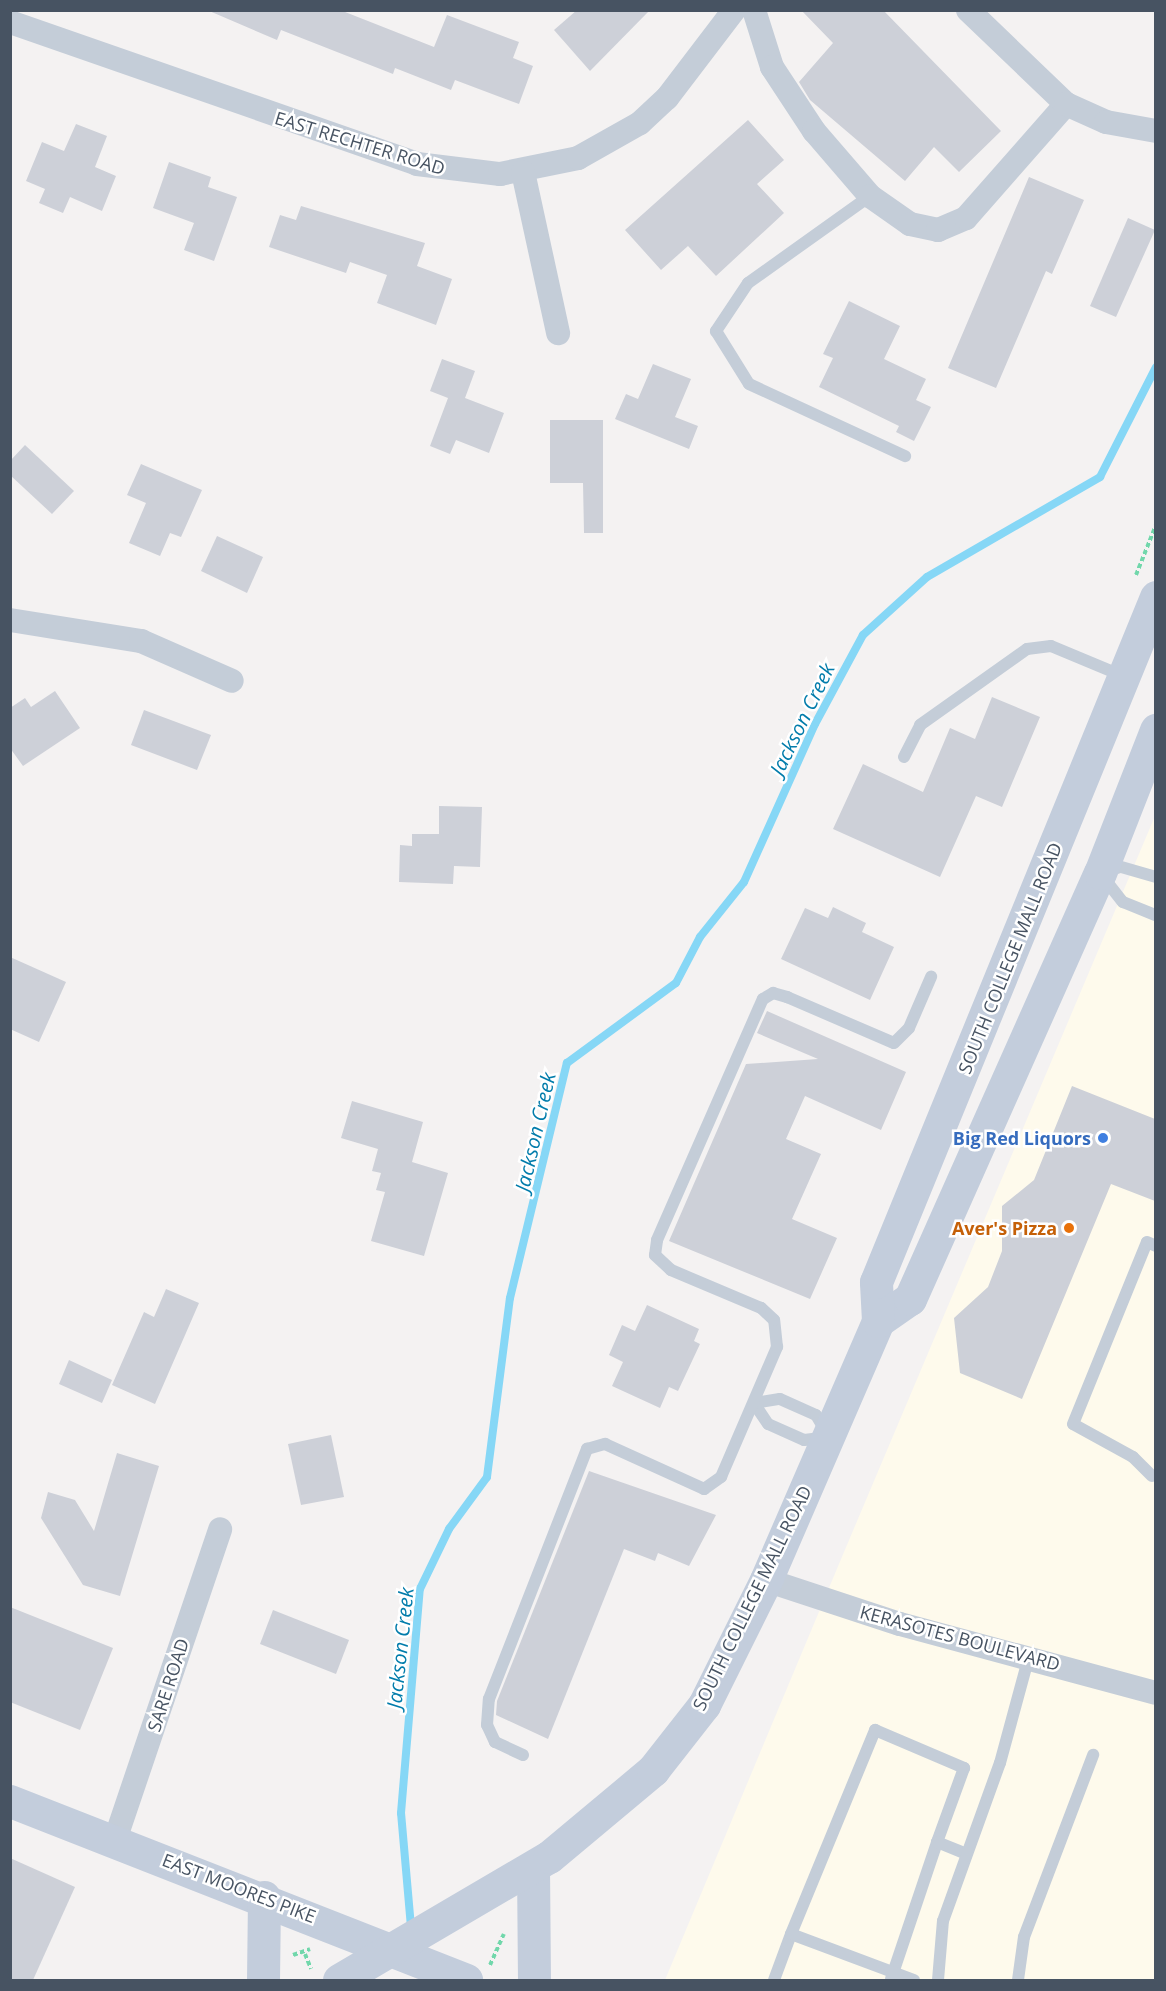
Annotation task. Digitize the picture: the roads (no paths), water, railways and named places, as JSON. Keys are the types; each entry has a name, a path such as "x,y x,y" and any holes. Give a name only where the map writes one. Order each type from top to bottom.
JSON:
{"main road":[{"name":"SOUTH COLLEGE MALL ROAD","path":"326,1977 383,1950 533,1866 653,1770 704,1705 766,1580 878,1321 876,1282 1053,853 1155,597"},
{"path":"878,1321 910,1299 1100,873 1155,730"},
{"path":"1053,853 1100,873"},
{"name":"EAST MOORES PIKE","path":"10,1801 264,1898 383,1950 470,1975"},
{"path":"533,1866 534,1980"},
{"path":"263,1980 264,1898"}],"street":[{"name":"EAST RECHTER ROAD","path":"10,22 417,164 476,175 523,172 578,158 640,123 667,98 734,10"},
{"path":"754,10 772,67 814,131 870,196 910,224 938,230 966,218 1066,104"},
{"path":"968,10 1066,104 1106,122 1155,131"},
{"path":"523,172 558,333"},
{"path":"10,620 141,641 232,681"},
{"name":"SARE ROAD","path":"115,1840 220,1529"},
{"name":"KERASOTES BOULEVARD","path":"766,1580 900,1624 1029,1655 1155,1693"}],"lane":[{"path":"870,196 748,283 716,331 749,384 905,456"},
{"path":"904,758 920,725 1028,649 1051,646 1124,676"},
{"path":"1155,877 1120,867 1100,873 1123,902 1155,915"},
{"path":"524,1755 495,1742 487,1725 489,1699 587,1449 605,1444 704,1489 721,1477 777,1347 774,1320 761,1308 658,1262 657,1240 763,999 773,993 788,997 894,1043 909,1029 931,977"},
{"path":"1154,1478 1134,1457 1073,1424 1147,1242 1155,1246"},
{"path":"754,1403 780,1399 816,1415 829,1437"},
{"path":"754,1403 768,1424 795,1436 829,1437"},
{"path":"1154,1478 1155,1462"},
{"path":"938,1980 943,1921 1000,1763 1029,1655"},
{"path":"774,1980 874,1730 964,1768 892,1976"},
{"path":"1018,1980 1024,1937 1093,1755"},
{"path":"937,1842 966,1854"},
{"path":"791,1934 892,1976 914,1980"}],"waterway":[{"name":"Jackson Creek","path":"411,1927 401,1813 420,1589 449,1529 487,1477 510,1298 567,1063 676,983 700,937 744,882 815,724 863,635 927,577 1100,477 1156,367"}],"place":[{"name":"Big Red Liquors","path":"1103,1138"},
{"name":"Aver's Pizza","path":"1069,1228"}]}
